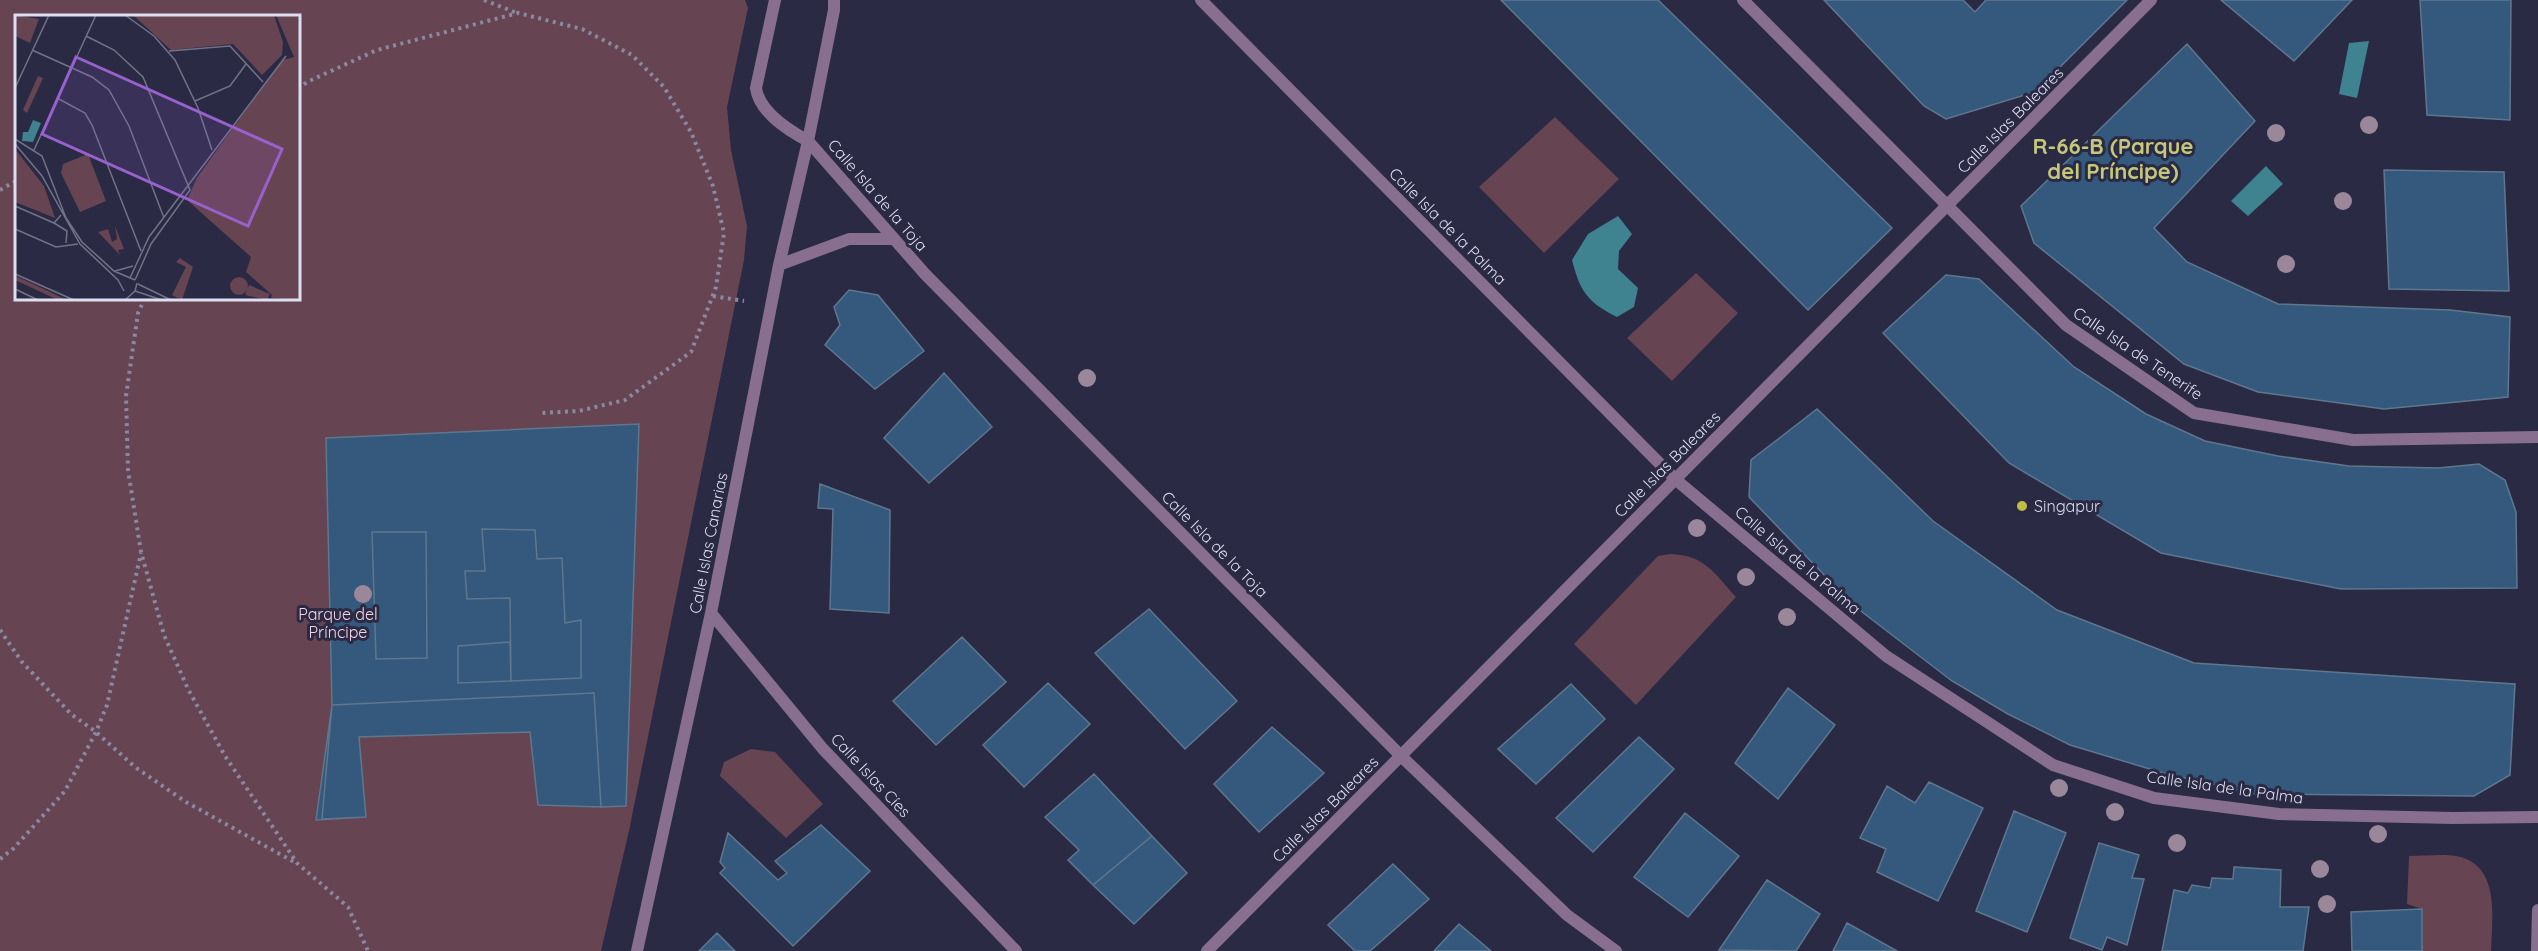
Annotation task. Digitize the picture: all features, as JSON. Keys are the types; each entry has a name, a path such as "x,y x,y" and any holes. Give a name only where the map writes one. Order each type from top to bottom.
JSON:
{"street":[{"path":"775,0 756,88 758,100 790,131 808,141"},
{"name":"Calle Islas Canarias","path":"637,951 711,613 779,265 808,141 834,10 834,0"},
{"name":"Calle Isla de la Palma","path":"1201,0 1675,479 1886,656 2053,765 2154,798 2279,814 2453,818 2538,816"},
{"name":"Calle Isla de Tenerife","path":"1743,0 1946,207 2066,325 2194,412 2353,440 2538,437"},
{"name":"Calle Islas Baleares","path":"1207,951 1922,228 1946,207 2151,0"},
{"name":"Calle Isla de la Toja","path":"808,141 892,239 1402,756 1567,915 1616,951"},
{"path":"779,265 849,239 892,239"},
{"name":"Calle Islas Cíes","path":"711,613 823,749 1016,951"},
{"path":"2537,951 2538,910"}],"path":[{"path":"484,0 518,13 582,29 632,55 664,87 691,132 713,186 724,233 716,287 691,352 625,400 579,411 541,413"},
{"path":"300,87 307,82 377,50 518,13"},
{"path":"0,190 15,182"},
{"path":"144,300 138,313 126,396 128,470 141,552 164,635 188,688 225,756 297,863"},
{"path":"0,859 14,848 65,791 96,732 108,705 141,552"},
{"path":"0,630 22,662 71,714 96,732 135,767 186,802 297,863 348,907 369,951"}],"green space":[{"name":"Parque del Príncipe","path":"0,0 745,0 748,8 727,107 731,150 747,226 744,260 629,831 601,951 0,951"},
{"path":"1555,117 1619,179 1544,253 1479,187"},
{"path":"1696,273 1738,313 1672,381 1627,338"},
{"path":"1670,554 1692,558 1708,567 1736,597 1636,705 1574,644 1658,556"},
{"path":"751,749 775,752 823,804 786,838 720,776 724,762"},
{"path":"2409,856 2456,856 2470,861 2481,870 2491,894 2491,951 2422,951 2422,909 2407,904"}],"shaded area":[{"path":"2369,41 2357,98 2339,94 2349,43"},
{"path":"2266,166 2283,184 2248,216 2231,201"},
{"path":"1618,216 1632,234 1619,251 1618,269 1638,288 1634,307 1617,317 1598,306 1586,294 1578,280 1572,260 1588,234"}],"building":[{"path":"1501,0 1658,0 1892,228 1808,310"},
{"path":"1824,0 1963,0 1975,12 1986,0 2127,0 2035,92 1946,119 1924,106"},
{"path":"2221,0 2352,0 2294,61"},
{"path":"2420,0 2511,0 2510,120 2427,115"},
{"path":"2187,44 2255,121 2154,228 2187,262 2278,304 2450,310 2510,317 2508,397 2384,409 2258,392 2184,364 2034,243 2021,206"},
{"path":"2384,170 2504,172 2509,291 2389,289"},
{"path":"1946,275 1979,279 2074,367 2146,414 2205,441 2278,456 2349,466 2438,468 2479,464 2505,480 2516,512 2517,588 2341,589 2161,553 2009,463 1883,333"},
{"path":"849,290 878,295 924,351 875,389 825,345 840,325 834,307"},
{"path":"944,373 992,427 929,483 884,438"},
{"path":"1817,409 1933,521 2057,610 2194,663 2515,684 2510,775 2474,796 2255,794 2163,773 2070,745 2008,714 1952,681 1853,605 1749,497 1751,460"},
{"path":"639,424 626,806 538,805 530,732 359,737 366,817 316,820 332,705 326,438"},
{"path":"820,484 890,510 889,613 830,609 833,509 818,508"},
{"path":"482,529 535,530 537,559 562,558 565,623 581,620 581,678 511,681 510,598 467,599 465,571 485,571"},
{"path":"372,532 426,532 427,658 376,659"},
{"path":"1149,609 1237,701 1185,749 1095,653"},
{"path":"962,637 1006,682 936,745 893,701"},
{"path":"510,642 511,681 458,683 458,646"},
{"path":"1048,683 1090,724 1024,787 983,745"},
{"path":"1571,684 1605,719 1536,784 1498,749"},
{"path":"1788,688 1835,725 1778,799 1735,763"},
{"path":"594,693 601,807 538,805 530,732 359,737 366,817 322,819 332,705"},
{"path":"1272,727 1324,773 1259,832 1214,784"},
{"path":"1639,737 1674,769 1593,852 1556,818"},
{"path":"1094,774 1152,836 1093,885 1068,860 1079,850 1045,817"},
{"path":"1929,782 1983,808 1938,901 1877,872 1886,849 1860,838 1887,786 1915,803"},
{"path":"2014,811 2066,833 2027,932 1976,911"},
{"path":"1685,813 1739,856 1688,917 1634,877"},
{"path":"821,825 870,871 793,946 720,873 725,868 720,862 728,833 778,880 787,873 775,861"},
{"path":"1152,836 1187,873 1134,924 1093,885"},
{"path":"2099,843 2139,855 2132,878 2144,879 2127,945 2107,937 2102,950 2070,938"},
{"path":"1393,864 1429,899 1370,951 1355,951 1328,925"},
{"path":"2234,867 2281,870 2280,907 2309,907 2303,951 2162,951 2174,890 2188,893 2192,885 2210,888 2212,878 2233,879"},
{"path":"1767,880 1820,914 1796,951 1719,950"},
{"path":"2422,909 2422,951 2352,951 2351,912"},
{"path":"1847,923 1897,951 1833,951"},
{"path":"1459,924 1491,951 1434,951"},
{"path":"717,933 735,951 699,951"}],"place":[{"name":"Singapur","path":"2022,506"}],"district":[{"name":"R-66-B (Parque del Príncipe)","path":"2113,158"}]}
